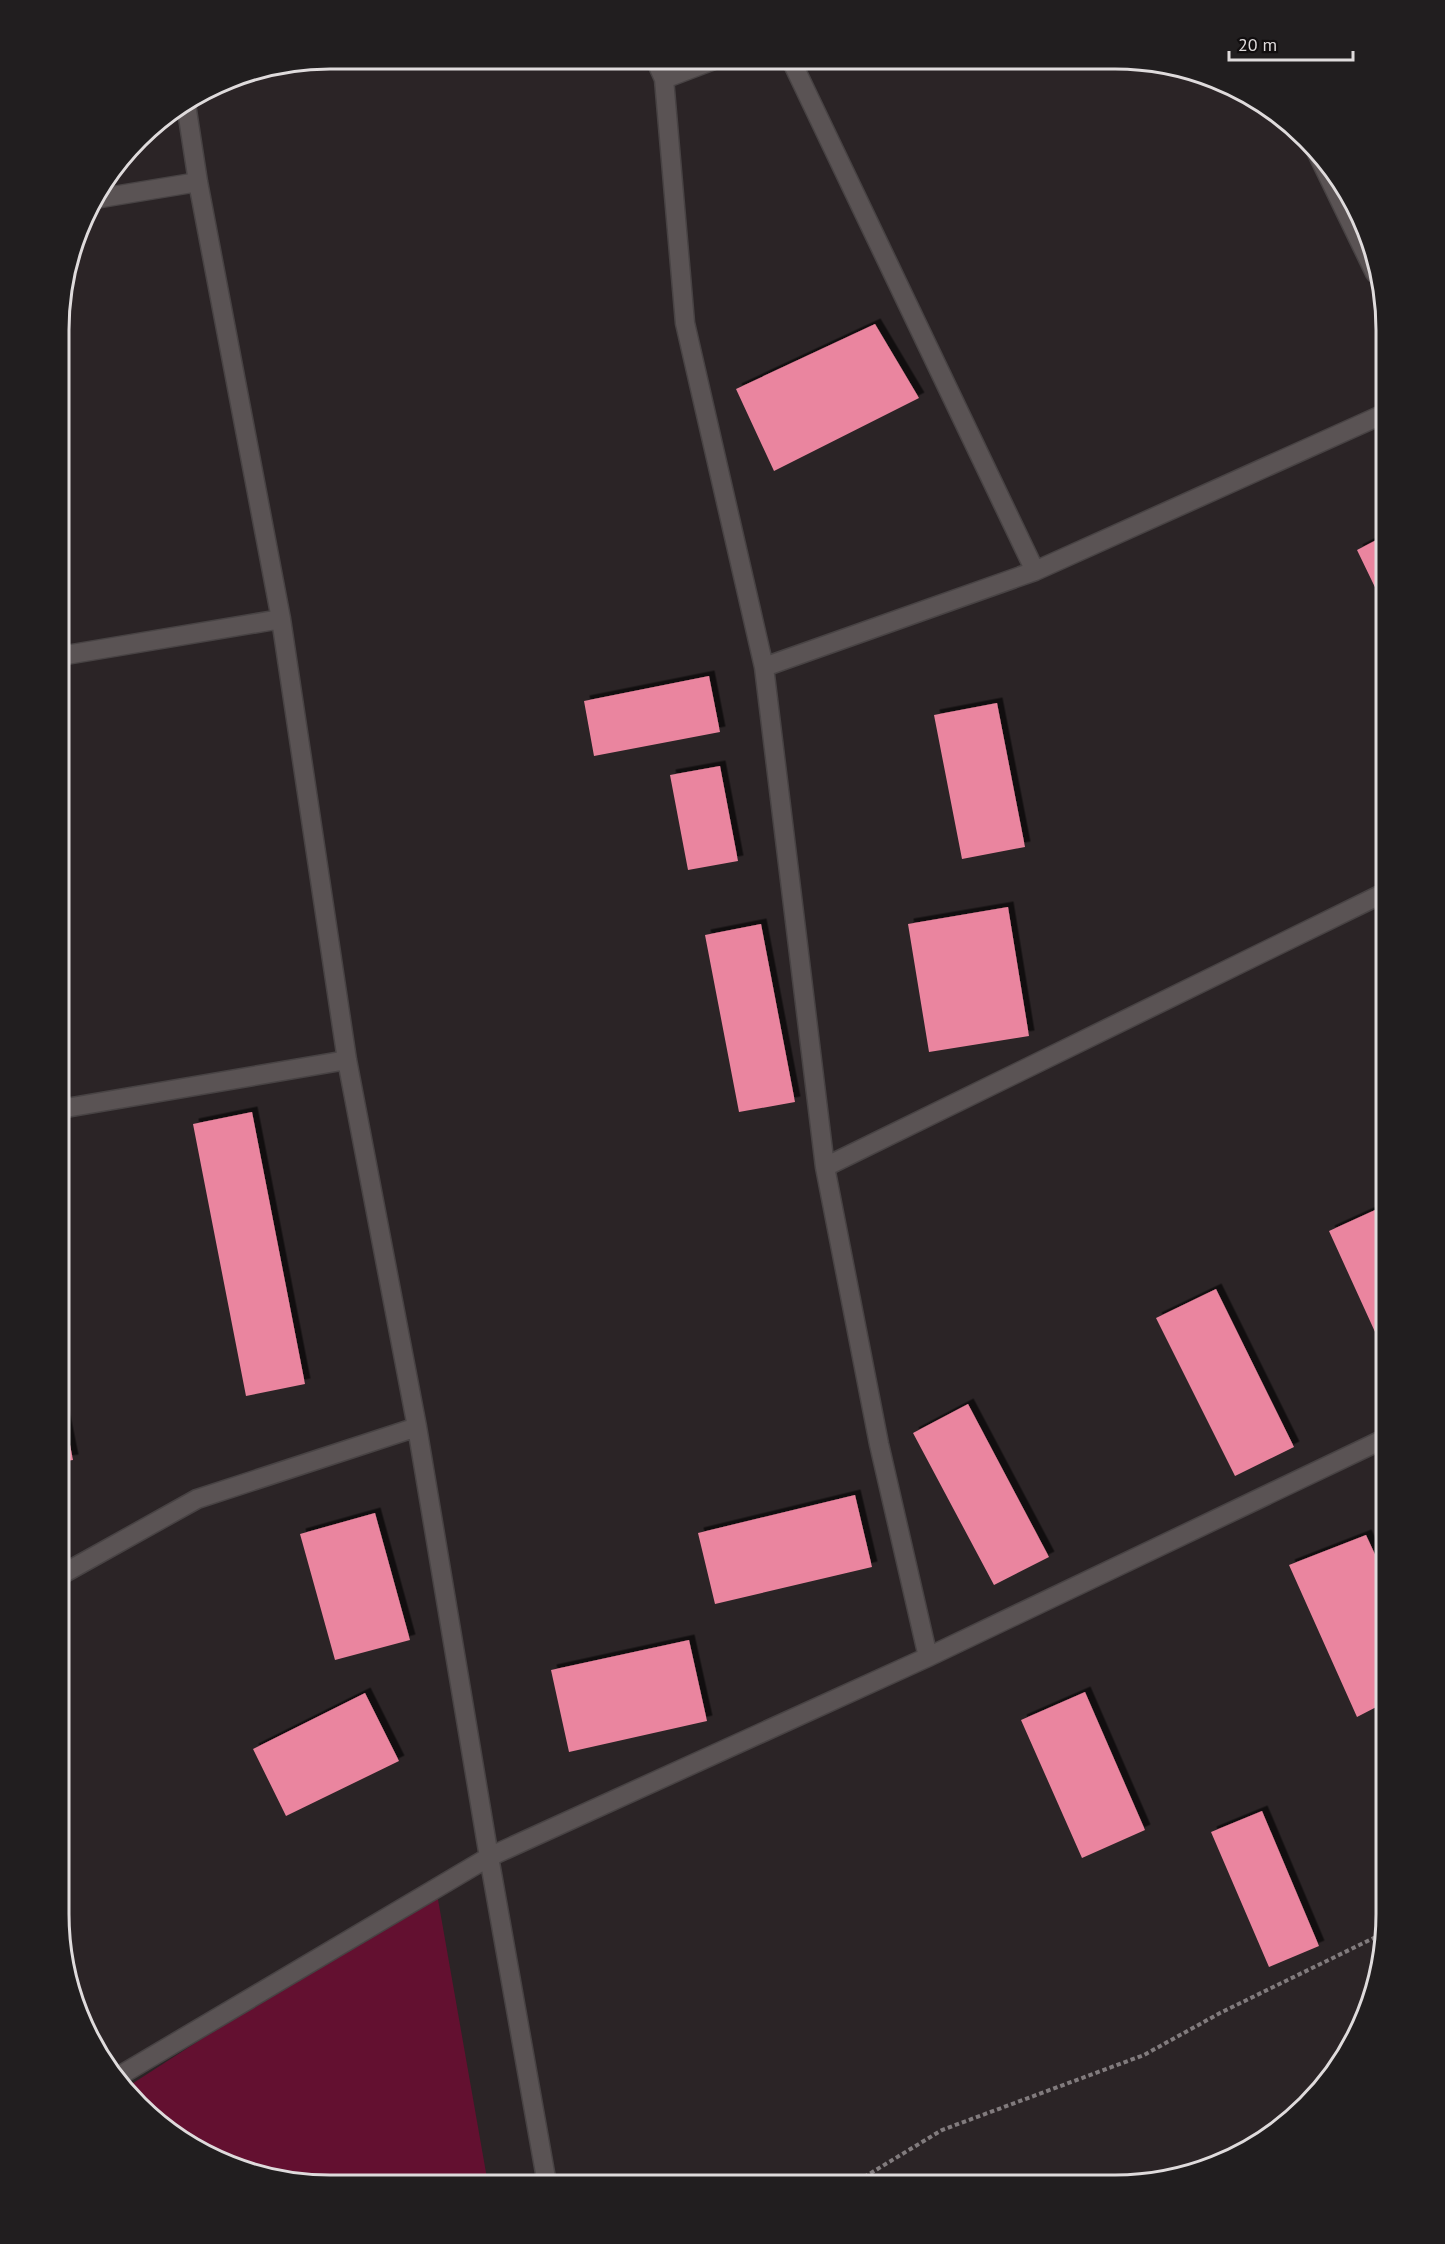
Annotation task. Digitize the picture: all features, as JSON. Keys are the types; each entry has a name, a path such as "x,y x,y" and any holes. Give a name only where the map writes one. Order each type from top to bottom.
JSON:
{"street":[{"path":"659,69 663,79 685,322 764,667 825,1167 879,1444 928,1657"},
{"path":"663,79 690,69"},
{"path":"795,69 1035,571"},
{"path":"187,112 198,182 281,619 347,1060 417,1427 545,2175"},
{"path":"106,197 198,182"},
{"path":"1334,189 1362,246"},
{"path":"764,667 1035,571 1376,418"},
{"path":"69,654 281,619"},
{"path":"825,1167 1376,897"},
{"path":"69,1107 347,1060"},
{"path":"69,1570 197,1499 417,1427"},
{"path":"123,2073 489,1857 928,1657 1376,1443"}],"path":[{"path":"868,2175 942,2130 1144,2055 1220,2013 1375,1938"}],"shaded area":[{"path":"436,1888 486,2175 330,2175 296,2173 263,2166 230,2155 185,2131 158,2110 132,2084"}],"building":[{"path":"875,324 919,398 774,471 736,389"},
{"path":"1376,540 1376,589 1357,550"},
{"path":"709,676 720,732 594,756 584,701"},
{"path":"997,703 1025,847 962,859 934,715"},
{"path":"720,766 738,861 688,870 670,775"},
{"path":"1008,907 1029,1036 929,1052 908,924"},
{"path":"761,924 795,1102 739,1112 705,935"},
{"path":"252,1112 305,1384 246,1396 193,1124"},
{"path":"1376,1210 1376,1334 1329,1231"},
{"path":"1216,1289 1294,1447 1235,1476 1156,1318"},
{"path":"968,1404 1049,1557 994,1585 913,1433"},
{"path":"69,1440 73,1460 69,1461"},
{"path":"855,1495 872,1567 715,1604 698,1533"},
{"path":"375,1513 410,1640 335,1660 300,1534"},
{"path":"1366,1535 1376,1556 1376,1707 1357,1717 1289,1565"},
{"path":"689,1640 707,1721 569,1752 551,1670"},
{"path":"1085,1692 1145,1830 1082,1858 1021,1720"},
{"path":"365,1693 399,1761 286,1816 253,1749"},
{"path":"1262,1811 1319,1946 1269,1967 1211,1832"}]}
